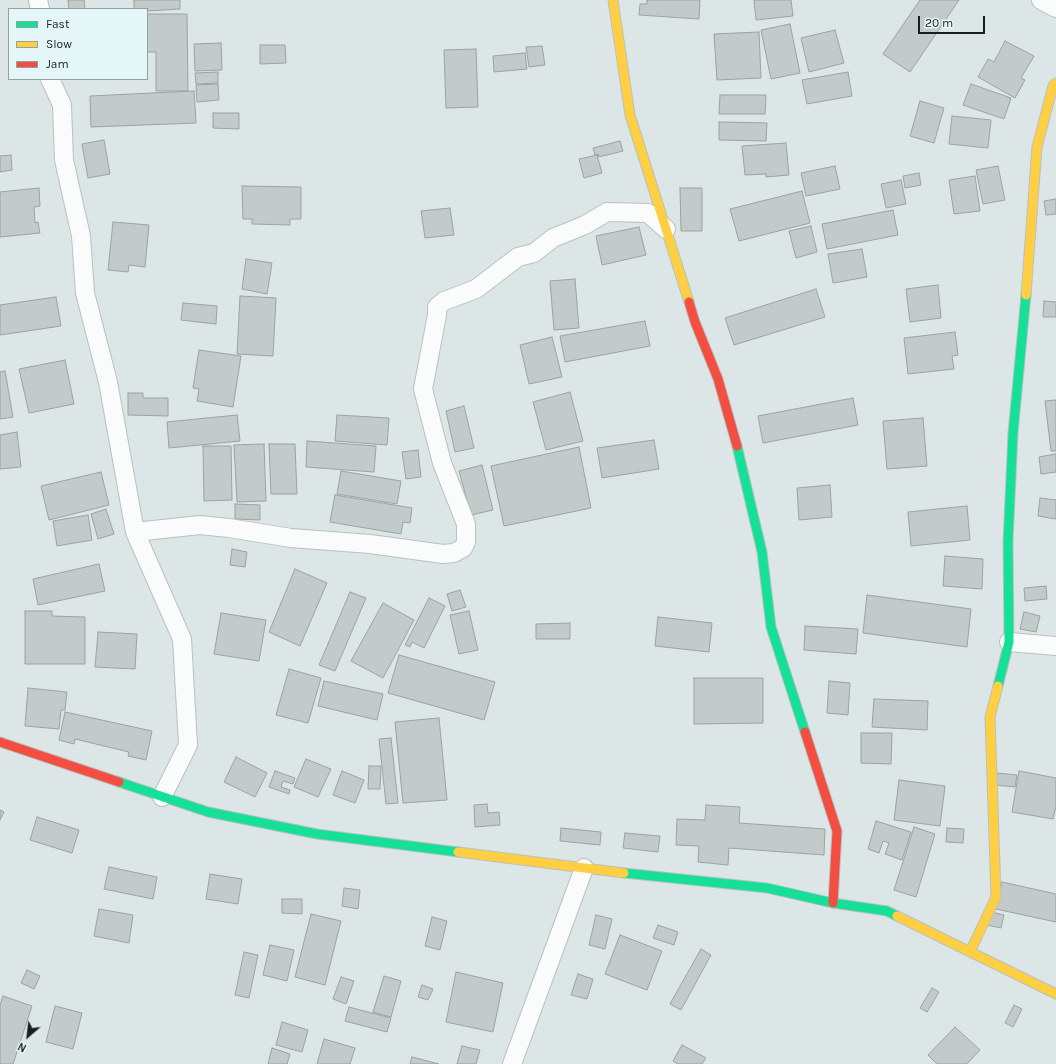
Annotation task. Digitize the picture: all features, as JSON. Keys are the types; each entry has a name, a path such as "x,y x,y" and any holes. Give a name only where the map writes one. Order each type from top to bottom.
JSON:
{"street":[{"path":"613,0 630,115 695,322 718,379 740,458 762,552 770,626 837,831 833,903"},
{"path":"1041,0 1056,8"},
{"path":"50,80 62,105 64,160 81,236 85,293 108,382 134,532 182,639 188,745 162,798"},
{"path":"970,952 996,897 990,717 1009,642 1008,541 1013,433 1026,299 1037,147 1053,86 1056,83"},
{"path":"134,532 200,526 229,528 292,538 370,544 444,554 454,553 463,548 466,542 466,524 442,463 423,389 437,315 437,307 444,301 476,289 518,257 534,253 553,238 585,225 608,212 648,213 666,229"},
{"path":"1009,642 1056,646"},
{"path":"0,742 162,798 208,812 317,834 584,868 767,888 833,903 887,912 1056,994"},
{"path":"512,1064 584,868"}],"building":[{"path":"68,0 84,0 85,8 69,8"},
{"path":"134,0 180,0 180,9 148,11 148,8 134,8"},
{"path":"647,0 700,0 699,19 639,15 640,4 647,4"},
{"path":"754,0 791,0 793,16 756,20"},
{"path":"920,0 959,0 910,72 883,54"},
{"path":"148,14 187,14 188,91 156,91 156,52 148,52"},
{"path":"790,24 800,73 771,79 761,30"},
{"path":"835,30 844,63 809,72 801,38"},
{"path":"759,32 761,78 717,80 714,34"},
{"path":"1005,41 1034,56 1021,78 1025,80 1015,98 978,77 988,59 994,62"},
{"path":"221,43 222,70 195,71 194,44"},
{"path":"260,45 285,45 286,63 260,64"},
{"path":"542,46 545,65 529,67 526,47"},
{"path":"476,49 478,107 446,108 444,50"},
{"path":"525,53 527,69 494,72 493,56"},
{"path":"218,72 218,83 196,84 195,73"},
{"path":"848,72 852,96 807,104 802,80"},
{"path":"218,84 219,100 197,102 196,85"},
{"path":"971,84 1011,98 1004,119 963,105"},
{"path":"194,91 196,123 91,127 90,96"},
{"path":"720,95 766,95 765,114 719,114"},
{"path":"920,101 944,108 934,143 910,136"},
{"path":"213,113 239,113 239,129 213,128"},
{"path":"952,116 991,120 988,148 949,144"},
{"path":"719,122 767,123 766,141 719,140"},
{"path":"104,140 110,174 88,178 82,144"},
{"path":"620,141 623,151 599,157 598,154 595,155 593,148"},
{"path":"786,143 789,175 766,177 766,174 745,175 742,146"},
{"path":"11,155 12,170 0,172 0,156"},
{"path":"597,155 602,173 584,178 579,159"},
{"path":"835,166 840,189 806,196 801,173"},
{"path":"998,166 1005,200 983,204 976,170"},
{"path":"919,173 921,185 905,188 903,176"},
{"path":"975,176 980,211 954,214 949,180"},
{"path":"901,180 906,204 886,208 881,184"},
{"path":"242,186 301,187 301,219 290,219 290,225 252,224 252,219 243,219"},
{"path":"39,188 40,206 34,207 35,223 38,222 40,233 0,237 0,192"},
{"path":"680,188 702,188 702,231 681,231"},
{"path":"802,191 810,223 739,241 730,209"},
{"path":"1056,199 1056,214 1046,215 1044,201"},
{"path":"450,208 454,235 425,238 421,211"},
{"path":"893,210 898,235 827,249 822,224"},
{"path":"113,222 149,225 145,267 129,265 128,272 108,270"},
{"path":"811,226 817,252 796,258 789,231"},
{"path":"639,227 646,255 602,265 596,236"},
{"path":"862,249 867,277 833,283 828,254"},
{"path":"246,259 272,263 267,294 242,289"},
{"path":"575,279 579,328 554,330 550,281"},
{"path":"938,285 941,318 910,322 906,289"},
{"path":"816,289 825,317 734,345 725,318"},
{"path":"240,296 276,298 273,356 237,354"},
{"path":"56,297 61,326 0,335 0,305"},
{"path":"1044,301 1056,302 1056,317 1043,317"},
{"path":"183,303 217,306 216,324 181,320"},
{"path":"645,321 650,346 565,362 560,336"},
{"path":"955,332 958,355 952,356 954,369 908,374 904,338"},
{"path":"552,337 562,377 529,384 520,345"},
{"path":"199,350 241,356 233,407 197,401 199,389 193,388"},
{"path":"65,360 74,404 29,413 19,369"},
{"path":"5,371 13,417 0,419 0,372"},
{"path":"570,392 583,441 546,450 533,402"},
{"path":"128,393 143,393 143,398 168,398 168,416 128,415"},
{"path":"853,398 858,425 763,443 758,416"},
{"path":"1056,400 1056,451 1051,451 1045,401"},
{"path":"464,406 474,448 455,452 446,411"},
{"path":"237,415 240,441 169,448 167,422"},
{"path":"337,415 389,418 387,445 335,441"},
{"path":"923,418 927,466 887,469 883,421"},
{"path":"17,432 21,467 0,469 0,435"},
{"path":"654,440 659,469 602,478 597,448"},
{"path":"307,441 376,446 374,472 306,467"},
{"path":"264,444 266,501 237,502 234,445"},
{"path":"269,444 295,444 297,494 271,494"},
{"path":"203,446 231,446 232,500 204,501"},
{"path":"579,447 591,508 504,526 491,466"},
{"path":"418,450 421,477 406,479 402,452"},
{"path":"1056,454 1056,472 1041,474 1039,457"},
{"path":"482,465 493,510 471,515 459,471"},
{"path":"341,471 401,481 397,504 337,494"},
{"path":"101,472 109,505 49,520 41,486"},
{"path":"830,485 832,517 799,520 797,488"},
{"path":"335,495 412,508 410,523 403,522 401,534 330,522"},
{"path":"1040,498 1056,500 1056,519 1038,516"},
{"path":"235,504 260,505 260,520 235,519"},
{"path":"967,506 970,540 911,546 908,512"},
{"path":"106,509 114,534 98,539 91,514"},
{"path":"88,515 92,540 57,546 53,521"},
{"path":"232,549 247,552 245,567 230,565"},
{"path":"945,556 983,559 982,589 943,586"},
{"path":"99,564 105,591 38,605 33,579"},
{"path":"295,569 327,583 300,646 269,632"},
{"path":"1046,586 1047,599 1025,601 1024,588"},
{"path":"460,590 466,607 452,611 447,594"},
{"path":"350,592 366,598 335,671 319,665"},
{"path":"867,595 971,609 967,647 863,633"},
{"path":"429,598 445,606 424,648 412,642 410,647 405,645"},
{"path":"383,603 414,620 383,678 351,661"},
{"path":"25,611 52,611 52,616 85,617 85,664 25,664"},
{"path":"469,611 478,650 459,654 450,615"},
{"path":"1024,612 1040,616 1036,632 1020,629"},
{"path":"221,613 266,620 259,661 214,654"},
{"path":"658,617 712,623 709,652 655,646"},
{"path":"570,623 570,639 536,639 536,624"},
{"path":"805,626 858,629 856,654 804,650"},
{"path":"98,632 137,634 135,669 95,667"},
{"path":"399,655 495,682 484,720 388,693"},
{"path":"289,669 321,678 308,723 276,715"},
{"path":"694,678 763,678 763,723 694,724"},
{"path":"324,681 383,694 377,720 318,706"},
{"path":"829,681 850,683 848,715 827,713"},
{"path":"28,688 67,692 65,710 61,710 59,729 25,726"},
{"path":"874,699 928,701 927,730 872,727"},
{"path":"65,712 152,731 146,760 128,756 129,752 75,739 74,744 59,740"},
{"path":"439,718 447,800 403,803 395,722"},
{"path":"861,733 892,733 891,764 861,763"},
{"path":"391,738 398,803 386,804 379,739"},
{"path":"236,757 267,773 255,797 224,782"},
{"path":"306,759 331,769 318,797 294,787"},
{"path":"369,766 381,766 380,789 368,789"},
{"path":"275,771 295,778 293,784 283,781 281,787 290,790 289,794 269,787"},
{"path":"342,771 364,780 355,803 333,795"},
{"path":"1019,771 1056,778 1056,806 1053,819 1012,812"},
{"path":"996,773 1017,775 1015,787 995,785"},
{"path":"899,780 945,786 940,826 894,820"},
{"path":"487,804 488,813 499,812 500,825 475,827 474,805"},
{"path":"706,805 740,807 739,823 825,829 824,855 729,848 728,865 698,862 699,846 676,845 677,819 705,820"},
{"path":"0,810 4,812 0,820"},
{"path":"37,817 79,830 72,853 30,840"},
{"path":"876,821 911,832 902,860 885,854 889,843 883,841 879,853 868,849"},
{"path":"914,827 935,834 916,897 894,890"},
{"path":"561,828 601,832 600,845 560,841"},
{"path":"947,828 964,829 963,843 946,842"},
{"path":"625,833 660,836 658,852 623,848"},
{"path":"109,867 157,877 153,899 104,889"},
{"path":"210,874 242,879 238,904 206,899"},
{"path":"1002,882 1056,894 1056,922 996,909"},
{"path":"344,888 360,890 358,909 342,906"},
{"path":"282,899 302,899 302,914 282,913"},
{"path":"99,909 133,915 129,943 94,936"},
{"path":"991,912 1004,915 1001,928 987,925"},
{"path":"311,914 341,921 325,985 295,977"},
{"path":"596,915 612,919 605,949 589,945"},
{"path":"432,917 447,921 440,950 425,946"},
{"path":"658,925 678,932 674,945 653,938"},
{"path":"620,935 662,951 647,990 605,974"},
{"path":"270,945 294,950 287,981 263,975"},
{"path":"701,949 711,955 681,1010 670,1004"},
{"path":"244,952 258,955 249,998 235,995"},
{"path":"27,970 40,976 34,989 21,983"},
{"path":"456,972 503,983 493,1032 446,1022"},
{"path":"578,974 593,979 587,999 571,995"},
{"path":"384,976 401,981 391,1017 373,1012"},
{"path":"341,977 354,981 346,1004 333,999"},
{"path":"422,985 433,989 428,1000 418,997"},
{"path":"932,988 939,992 927,1012 920,1008"},
{"path":"3,996 32,1006 13,1064 0,1064 0,1005"},
{"path":"1014,1005 1022,1009 1013,1027 1005,1023"},
{"path":"55,1006 82,1013 73,1049 46,1042"},
{"path":"349,1007 391,1018 387,1032 345,1021"},
{"path":"282,1022 308,1030 302,1052 276,1045"},
{"path":"955,1027 980,1050 967,1064 937,1064 928,1055"},
{"path":"324,1039 355,1048 350,1064 317,1064"},
{"path":"682,1045 706,1058 702,1064 678,1064 673,1061"},
{"path":"462,1046 480,1050 476,1064 457,1064"},
{"path":"272,1048 290,1054 287,1064 268,1064"},
{"path":"412,1057 439,1064 410,1064"}],"traffic: fast":[{"path":"998,686 1009,642 1008,541 1013,433 1026,295"},
{"path":"737,446 762,552 771,627 805,732"},
{"path":"119,782 208,812 317,834 458,852"},
{"path":"624,873 767,888 833,903 887,911 897,916"}],"traffic: slow":[{"path":"613,0 630,115 689,302"},
{"path":"1026,295 1037,147 1053,86 1056,83"},
{"path":"970,952 996,897 990,717 998,686"},
{"path":"458,852 624,873"},
{"path":"897,916 1056,994"}],"traffic: jam":[{"path":"689,302 695,322 718,379 737,446"},
{"path":"805,732 837,831 833,903"},
{"path":"0,742 119,782"}]}
